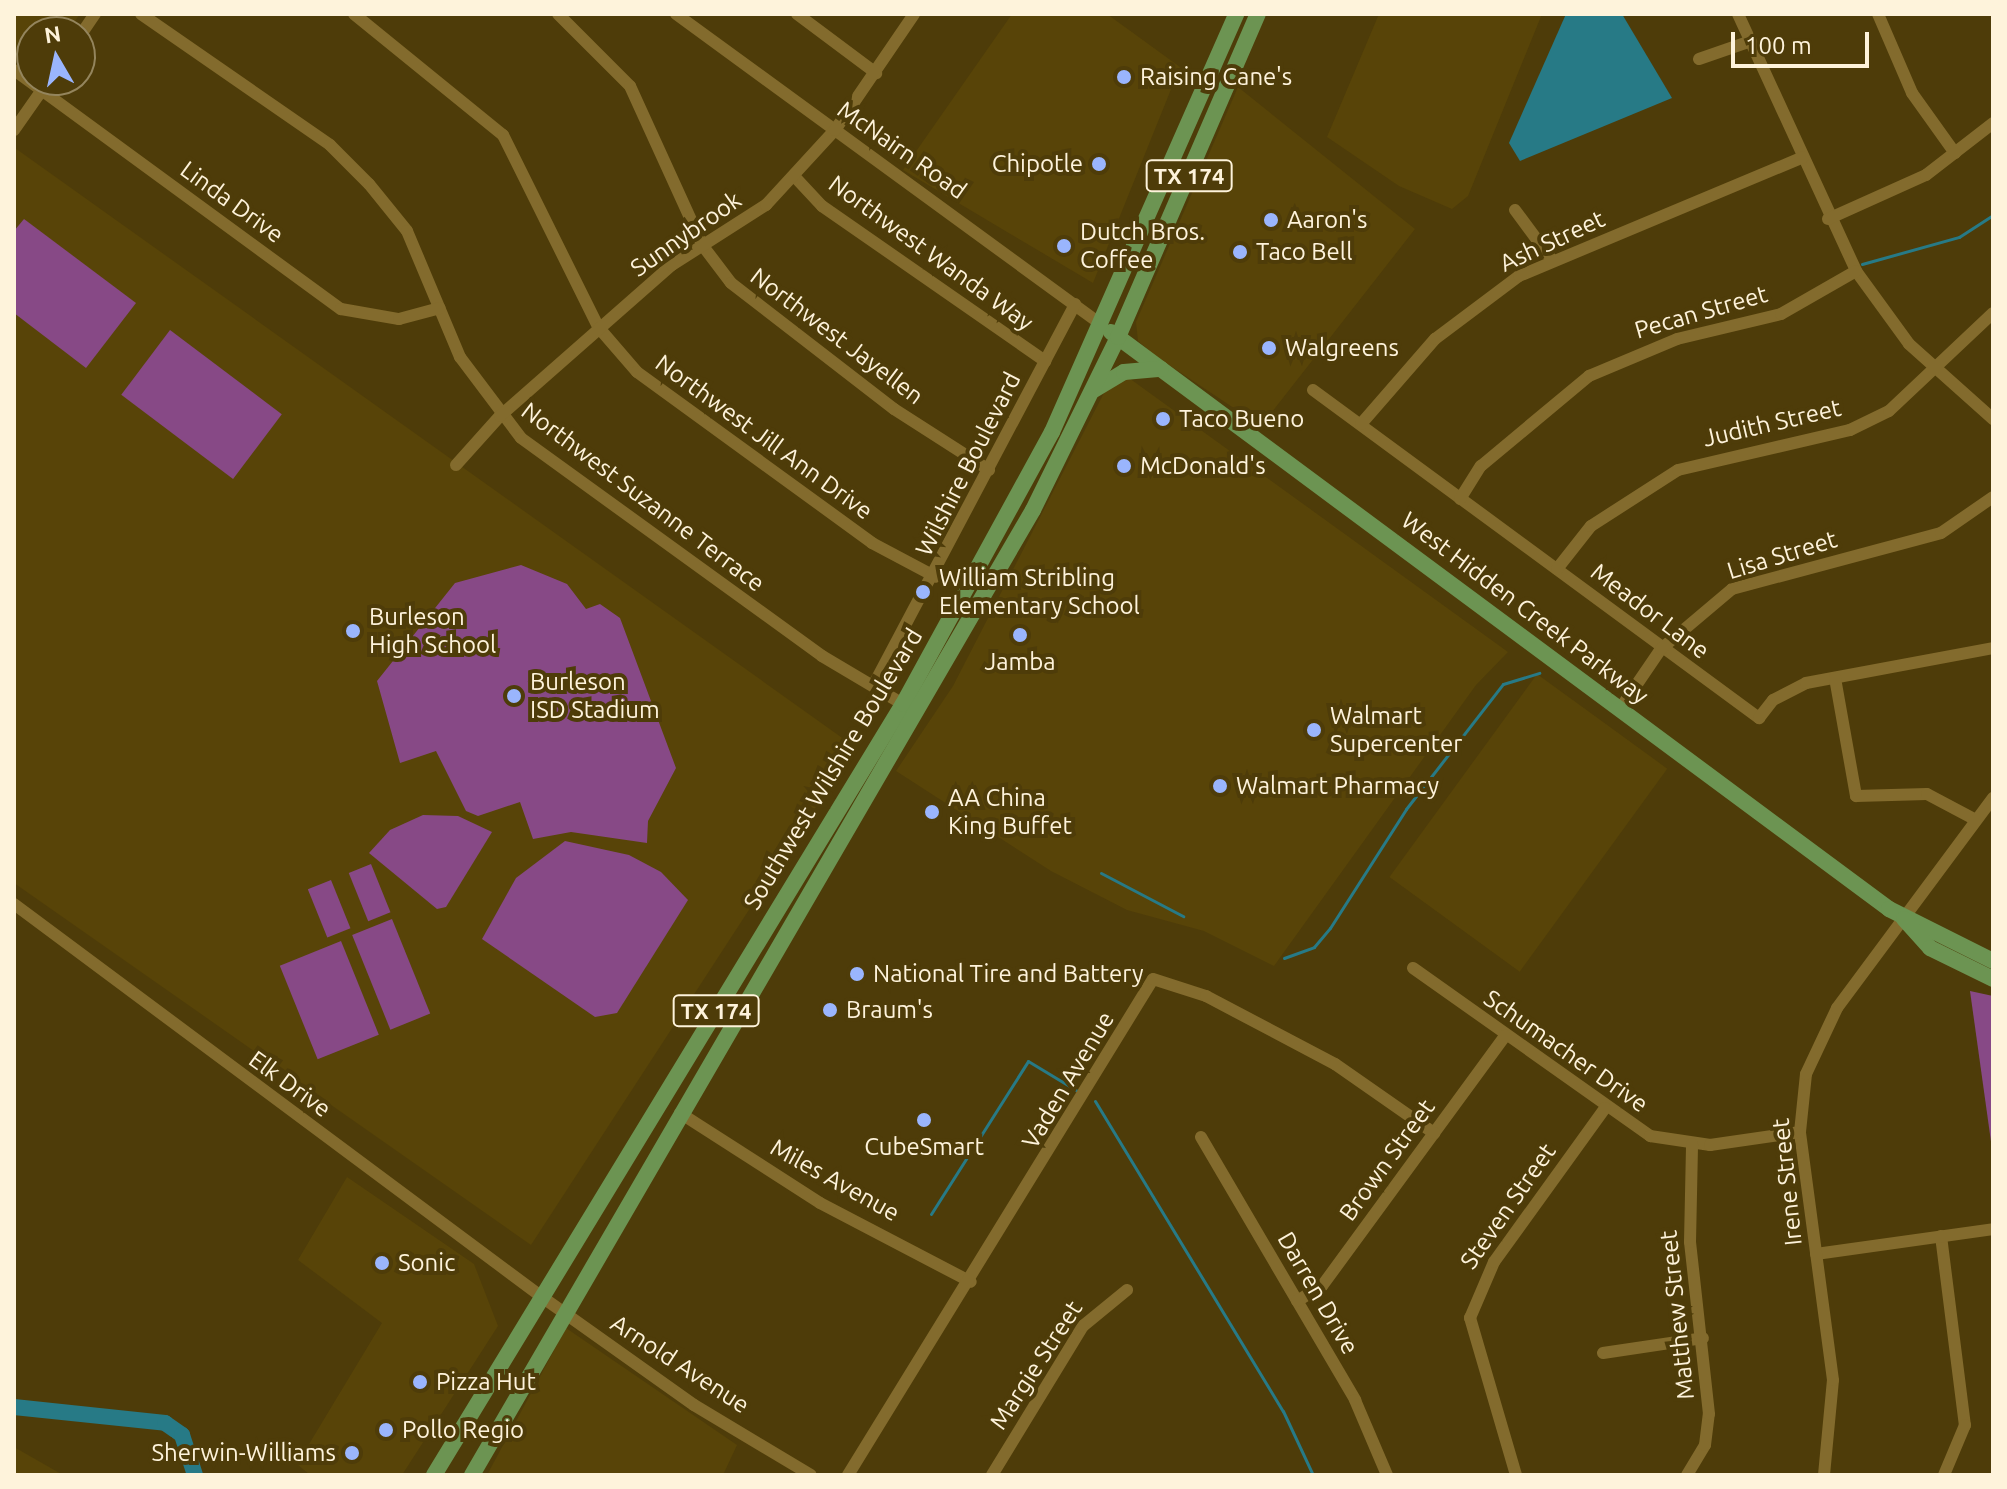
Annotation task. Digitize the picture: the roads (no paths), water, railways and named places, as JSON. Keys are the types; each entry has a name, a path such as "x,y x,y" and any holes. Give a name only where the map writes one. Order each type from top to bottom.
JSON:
{"main road":[{"name":"Southwest Wilshire Boulevard","path":"434,1475 903,704 1102,325 1236,14"},
{"name":"Southwest Wilshire Boulevard","path":"472,1475 680,1113 936,685 1118,337 1258,14"},
{"name":"West Hidden Creek Parkway","path":"1102,325 1904,919 1993,961"},
{"path":"1090,394 1124,372 1161,369"},
{"path":"936,685 932,672 959,623 958,602"},
{"path":"816,848 834,859"},
{"name":"West Hidden Creek Parkway","path":"1904,919 1930,948 1993,979"}],"street":[{"name":"Northwest Suzanne Terrace","path":"141,14 330,145 369,184 407,231 460,357 500,416 656,540 822,656 874,684 903,704"},
{"name":"Northwest Jill Ann Drive","path":"354,14 503,135 599,328 637,372 872,543 936,577"},
{"name":"Northwest Jayellen","path":"558,14 630,86 703,246 755,307 989,470"},
{"name":"McNairn Road","path":"676,14 1102,325"},
{"path":"797,14 876,73"},
{"name":"Sunnybrook","path":"456,465 500,416 599,328 703,246 766,205 835,130 914,14"},
{"path":"1738,14 1828,219 1856,271 1885,317 1933,366 1993,419"},
{"path":"1878,14 1912,93 1955,153"},
{"path":"1699,59 1751,41"},
{"path":"14,130 37,96"},
{"name":"Linda Drive","path":"60,96 341,309 399,319 440,308"},
{"path":"1828,219 1926,175 1993,123"},
{"name":"Ash Street","path":"1361,424 1435,339 1552,260 1803,157"},
{"name":"Northwest Wanda Way","path":"794,176 822,206 1045,361"},
{"path":"1515,210 1552,260"},
{"name":"Pecan Street","path":"1460,499 1481,466 1589,376 1677,339 1781,314 1856,271"},
{"name":"Wilshire Boulevard","path":"874,684 936,577 1075,304"},
{"name":"Judith Street","path":"1557,569 1591,526 1678,470 1850,430 1889,411 1933,366 1993,313"},
{"name":"Meador Lane","path":"1313,390 1661,649 1759,718 1790,688 1993,648"},
{"name":"Lisa Street","path":"1620,709 1661,649 1732,589 1941,533 1993,497"},
{"path":"1835,678 1856,796 1927,794 1976,820"},
{"name":"Irene Street","path":"1824,1475 1833,1380 1800,1132 1806,1074 1825,1027 1993,798"},
{"name":"Elk Drive","path":"14,904 566,1313"},
{"name":"Schumacher Drive","path":"1413,968 1605,1108 1650,1136 1692,1144 1800,1132"},
{"name":"Vaden Avenue","path":"848,1475 971,1282 1153,979 1206,996 1335,1064 1434,1133"},
{"name":"Brown Street","path":"1297,1301 1322,1286 1505,1036"},
{"name":"Steven Street","path":"1516,1475 1470,1318 1494,1262 1605,1108"},
{"name":"Miles Avenue","path":"680,1113 820,1203 971,1282"},
{"name":"Darren Drive","path":"1201,1137 1355,1400 1387,1475"},
{"name":"Matthew Street","path":"1687,1475 1705,1445 1709,1414 1688,1218 1692,1144"},
{"path":"1816,1254 1993,1229"},
{"path":"1941,1236 1965,1425 1944,1475"},
{"name":"Margie Street","path":"992,1475 1083,1326 1127,1290"},
{"name":"Arnold Avenue","path":"566,1313 694,1405 811,1475"},
{"path":"1603,1353 1703,1338"}],"water":[{"path":"1566,14 1622,14 1672,98 1520,161 1509,143"}],"waterway":[{"path":"1862,264 1959,237 1993,215"},
{"path":"1284,958 1314,947 1330,928 1406,809 1503,684 1539,673"},
{"path":"1101,873 1183,916"},
{"path":"931,1214 1028,1061 1076,1090"},
{"path":"1095,1101 1283,1411 1313,1475"},
{"path":"14,1407 165,1423 182,1435 195,1475"}],"place":[{"name":"Raising Cane's","path":"1124,77"},
{"name":"Chipotle","path":"1099,164"},
{"name":"Aaron's","path":"1271,220"},
{"name":"Dutch Bros. Coffee","path":"1064,246"},
{"name":"Taco Bell","path":"1240,252"},
{"name":"Walgreens","path":"1269,348"},
{"name":"Taco Bueno","path":"1163,419"},
{"name":"McDonald's","path":"1124,466"},
{"name":"William Stribling Elementary School","path":"923,592"},
{"name":"Burleson High School","path":"353,631"},
{"name":"Jamba","path":"1020,635"},
{"name":"Burleson ISD Stadium","path":"514,696"},
{"name":"Walmart Supercenter","path":"1314,730"},
{"name":"Walmart Pharmacy","path":"1220,786"},
{"name":"AA China King Buffet","path":"932,812"},
{"name":"National Tire and Battery","path":"857,974"},
{"name":"Braum's","path":"830,1010"},
{"name":"CubeSmart","path":"924,1120"},
{"name":"Sonic","path":"382,1263"},
{"name":"Pizza Hut","path":"420,1382"},
{"name":"Pollo Regio","path":"386,1430"},
{"name":"Sherwin-Williams","path":"352,1453"}]}
